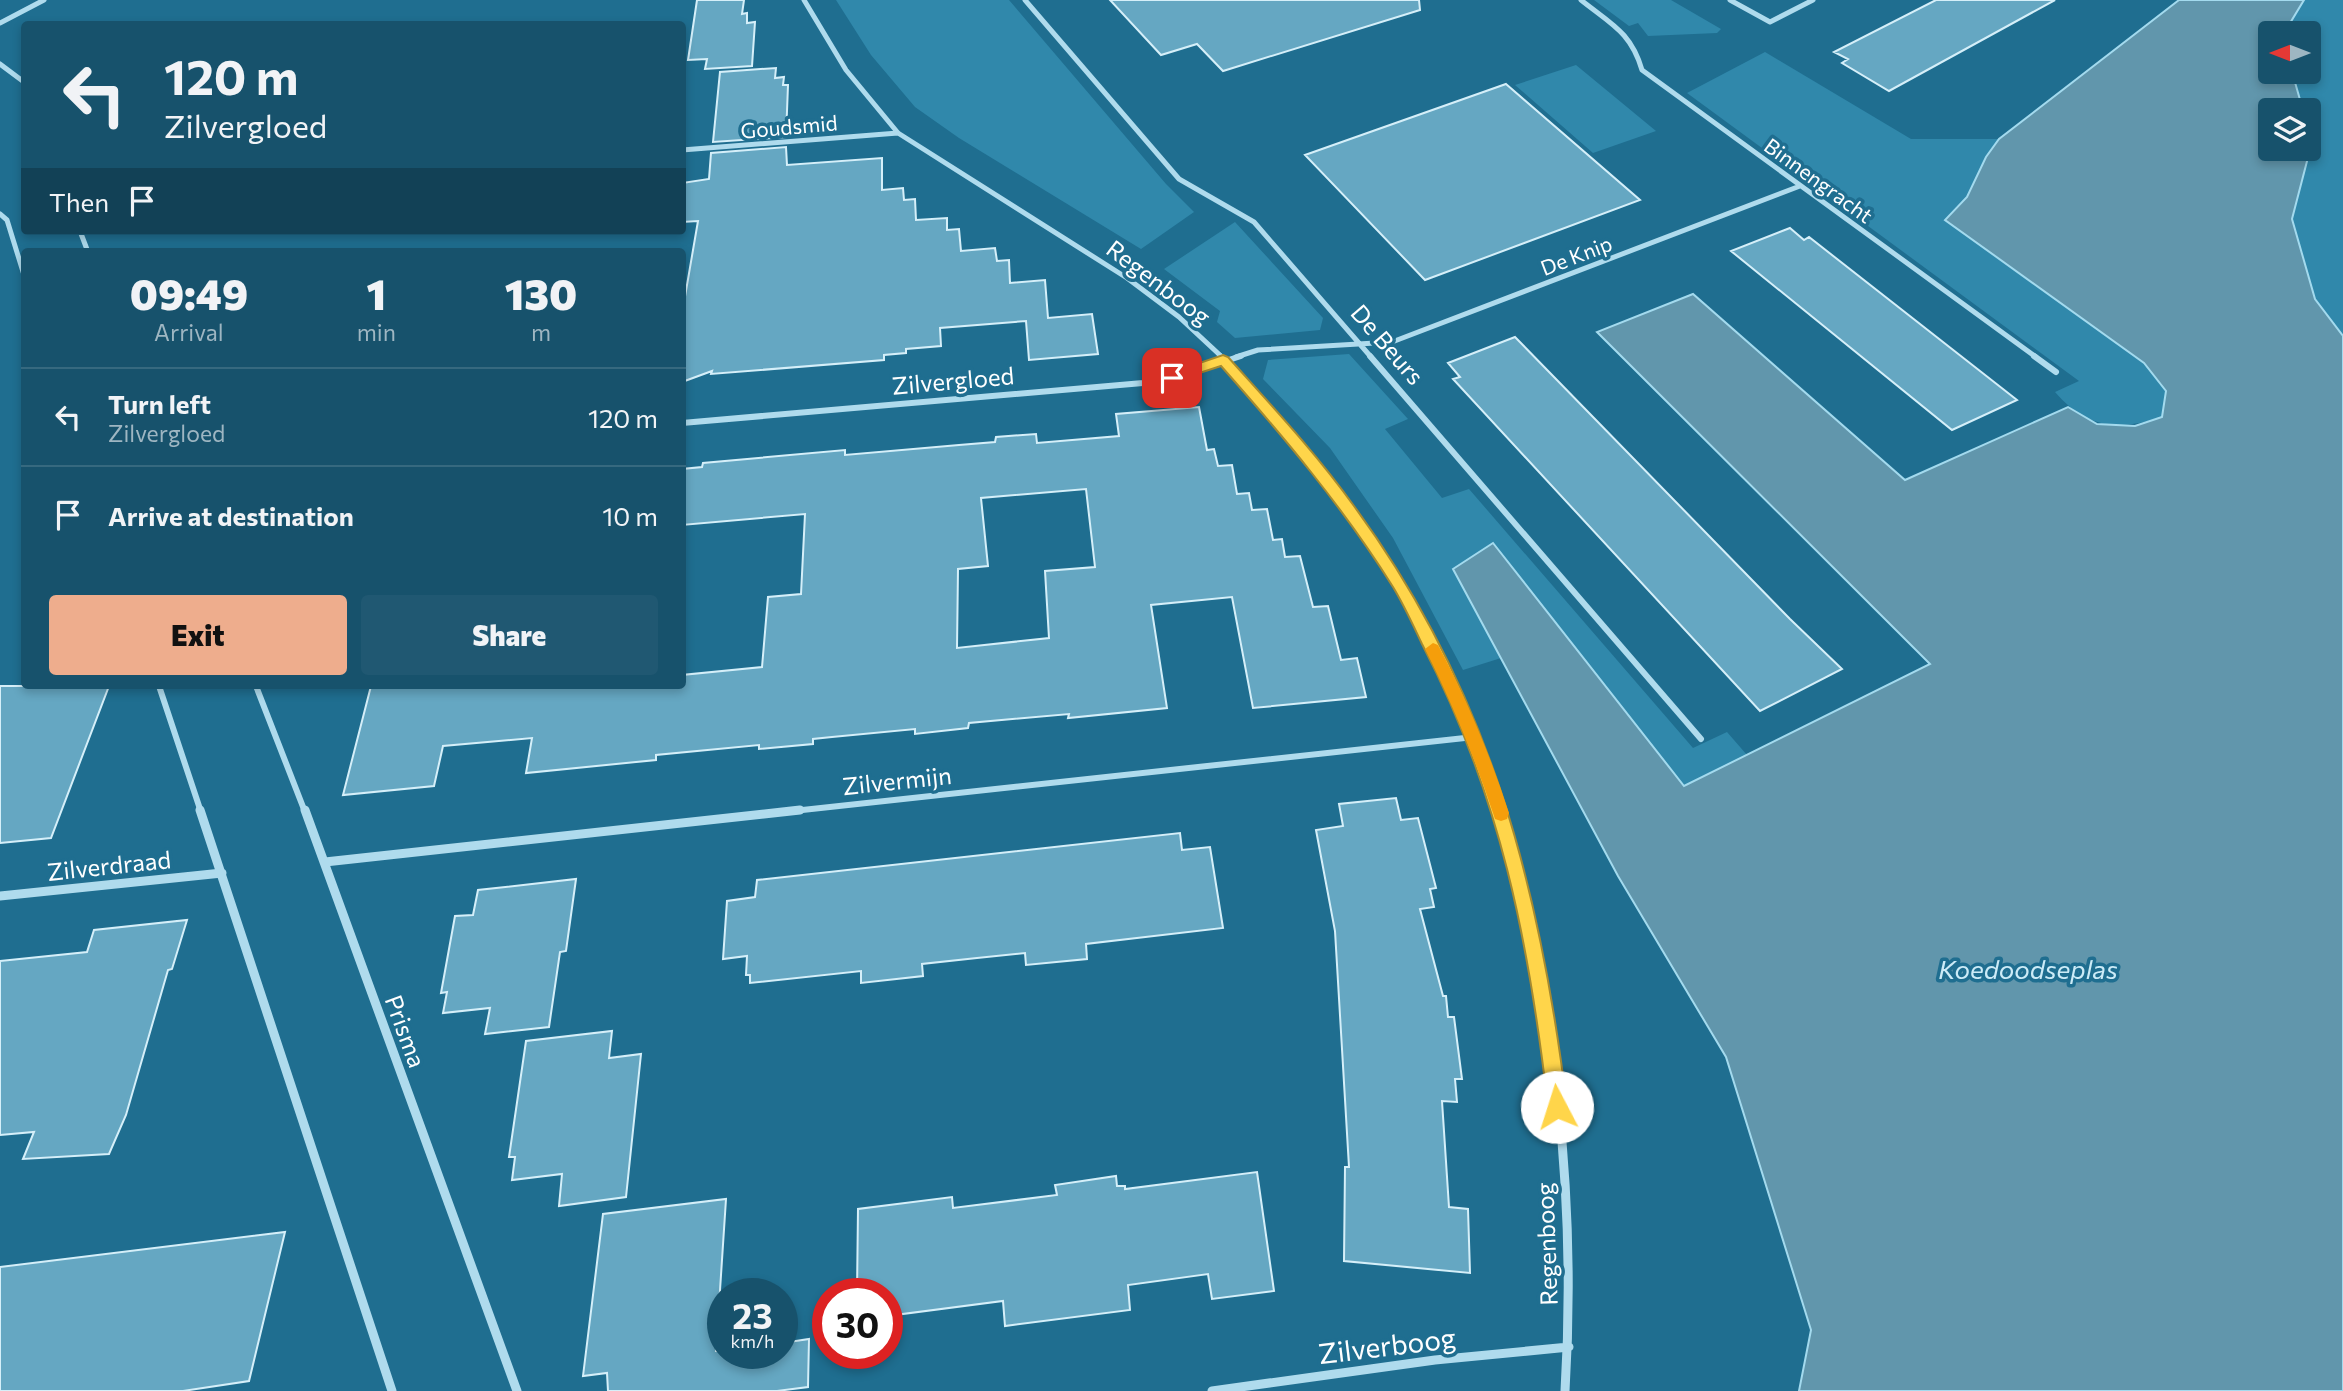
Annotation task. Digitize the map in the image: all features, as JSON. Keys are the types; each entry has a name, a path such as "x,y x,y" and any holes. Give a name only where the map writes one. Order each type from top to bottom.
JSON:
{"street":[{"path":"0,23 44,0"},
{"name":"Regenboog","path":"804,0 827,45 898,133 1132,280 1196,332 1289,434 1349,509 1400,586 1455,691 1474,737 1512,849 1534,945 1548,1027 1562,1171 1569,1347 1565,1391"},
{"name":"De Beurs","path":"1025,0 1179,179 1193,189 1238,208 1254,222 1701,739"},
{"name":"Binnengracht","path":"1581,0 1628,37 1636,50 1642,70 2056,372"},
{"path":"1730,0 1770,22 1813,0"},
{"path":"0,64 21,80"},
{"name":"Goudsmid","path":"686,150 898,133"},
{"name":"De Knip","path":"1223,360 1258,350 1392,342 1800,186"},
{"path":"1,214 7,220 21,265"},
{"name":"Zilvergloed","path":"686,423 1143,383 1192,372 1223,360"},
{"path":"160,689 392,1391"},
{"name":"Prisma","path":"257,689 325,862 517,1391"},
{"name":"Zilvermijn","path":"325,862 1474,737"},
{"name":"Zilverdraad","path":"0,896 222,873"},
{"name":"Zilverboog","path":"1212,1391 1435,1360 1569,1347"}],"shaded area":[{"path":"836,0 1009,0 1166,184 1194,212 1141,249 959,138 915,107 871,55"},
{"path":"1594,0 1671,0 1721,29 1717,33 1648,36 1638,23 1629,26"},
{"path":"2304,0 2343,0 2343,336 2315,299 2292,219 2307,161 2321,161 2321,98 2300,98 2295,84 2321,84 2321,21 2291,21"},
{"path":"1765,52 1911,139 1999,139 1986,157 1967,197 1945,220 2144,363 2166,391 2162,417 2117,425 2091,420 2079,413 2055,392 2079,381 1687,93"},
{"path":"1576,65 1656,131 1593,153 1515,85"},
{"path":"1235,222 1323,318 1320,330 1235,338 1217,322 1220,311 1164,269"},
{"path":"1349,354 1408,419 1385,429 1442,498 1469,489 1693,748 1727,732 1747,755 1684,786 1493,543 1453,569 1501,658 1463,670 1393,538 1330,448 1263,379 1268,360"}],"water":[{"name":"Koedoodseplas","path":"2179,0 2304,0 2291,21 2258,21 2258,84 2295,84 2300,98 2258,98 2258,161 2307,161 2292,219 2315,299 2343,336 2343,1391 1799,1391 1811,1330 1726,1057 1618,876 1453,569 1493,543 1684,786 1930,664 1597,332 1693,294 1905,480 2068,407 2097,424 2135,426 2162,417 2166,391 2144,363 1945,220 1967,197 1986,157 1999,139"}],"building":[{"path":"697,0 744,0 742,14 747,13 747,23 755,22 752,66 705,69 707,59 688,60"},
{"path":"1110,0 1419,0 1420,10 1223,71 1197,44 1161,55"},
{"path":"1936,0 2055,0 1889,91 1842,63 1848,59 1834,52"},
{"path":"776,68 775,78 784,77 783,85 788,85 786,137 713,142 720,72"},
{"path":"1506,84 1640,200 1425,280 1305,155"},
{"path":"786,147 787,165 882,158 882,190 903,188 904,200 915,199 916,220 947,218 947,230 959,229 961,251 995,248 997,261 1009,260 1010,283 1045,280 1048,318 1092,314 1098,354 1029,360 1026,321 940,328 941,346 906,349 906,353 884,355 884,360 711,374 712,371 686,381 686,291 698,221 686,222 686,182 709,179 711,153"},
{"path":"1790,228 1804,240 1809,237 2017,400 1952,430 1731,251"},
{"path":"1515,337 1842,669 1760,711 1453,379 1460,377 1448,363"},
{"path":"1199,407 1207,450 1214,449 1218,466 1232,465 1237,494 1249,493 1252,510 1267,509 1273,540 1282,539 1285,557 1300,556 1313,607 1328,606 1341,660 1357,658 1366,697 1253,708 1232,597 1151,605 1167,708 1068,718 1069,714 969,723 968,728 915,734 915,729 832,737 813,739 813,744 759,749 759,745 656,755 656,760 526,773 532,738 443,746 434,786 343,795 370,689 686,689 686,675 762,667 768,597 801,594 805,514 686,525 686,469 702,467 703,463 845,450 845,455 995,442 996,437 1036,434 1037,443 1119,436 1116,414","holes":["1086,489 1095,567 1045,571 1049,638 957,648 958,569 988,566 981,498"]},
{"path":"0,686 21,686 21,689 108,689 51,838 0,843"},
{"path":"1396,798 1401,820 1418,818 1436,888 1430,889 1434,907 1420,909 1443,996 1446,996 1448,1017 1454,1017 1462,1079 1455,1079 1457,1102 1442,1101 1449,1207 1468,1209 1470,1273 1344,1261 1345,1167 1349,1167 1335,931 1316,830 1343,826 1339,804"},
{"path":"1180,833 1182,850 1210,847 1223,928 1086,944 1087,959 1026,965 1025,953 977,958 922,964 923,976 861,983 861,971 750,983 750,975 746,975 747,956 723,959 727,901 755,897 757,880"},
{"path":"576,879 566,951 560,952 549,1027 485,1034 490,1008 443,1013 447,992 441,993 455,916 473,915 478,890"},
{"path":"187,920 172,969 168,970 126,1115 109,1154 23,1159 34,1132 0,1135 0,961 87,952 94,930"},
{"path":"612,1031 609,1058 641,1054 626,1197 559,1206 562,1174 512,1180 515,1157 509,1157 526,1041"},
{"path":"1257,1172 1274,1291 1212,1299 1208,1274 1128,1285 1130,1310 1005,1326 1003,1301 903,1314 903,1278 857,1278 858,1209 952,1197 953,1208 1057,1195 1055,1185 1116,1176 1117,1186 1125,1186 1125,1189"},
{"path":"726,1199 721,1278 707,1278 707,1369 798,1369 798,1341 809,1339 808,1387 777,1391 608,1391 607,1373 583,1376 603,1214"},
{"path":"285,1232 249,1381 183,1391 0,1391 0,1267"}],"slow traffic":[{"path":"1433,649 1455,691 1484,760 1501,813"}],"route":[{"path":"1172,378 1223,360 1289,434 1349,509 1400,586 1455,691 1484,760 1512,849 1534,945 1548,1027 1557,1107"}]}
